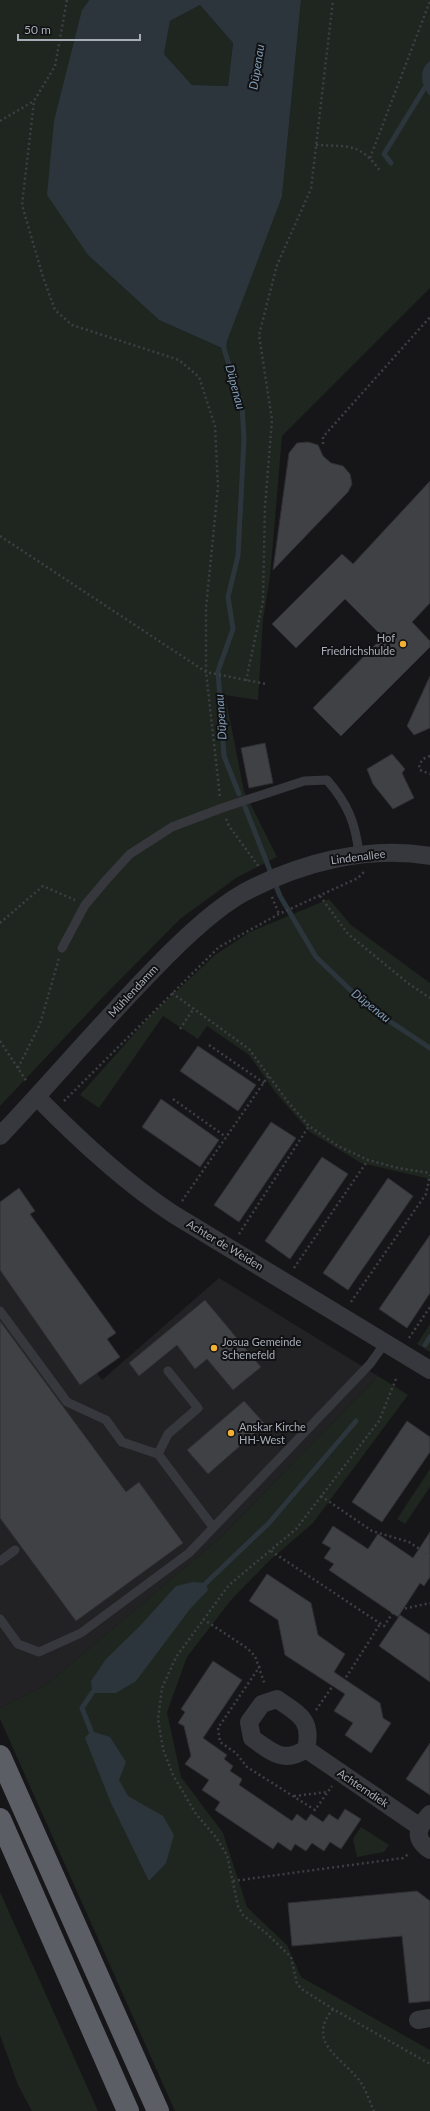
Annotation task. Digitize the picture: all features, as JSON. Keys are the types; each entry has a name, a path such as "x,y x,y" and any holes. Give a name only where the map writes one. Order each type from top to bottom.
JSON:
{"highway":[{"path":"0,1756 158,2111"},
{"path":"0,1819 128,2111"}],"street":[{"name":"Lindenallee","path":"287,873 323,861 363,862 380,853 430,856"},
{"name":"Mühlendamm","path":"0,1136 131,992 170,952 197,928 242,893 287,873"},
{"name":"Achter de Weiden","path":"37,1097 103,1161 135,1188 173,1214 430,1370"},
{"path":"276,1700 303,1718 309,1737 306,1749 296,1756 276,1755 252,1738 249,1722 262,1704 269,1701 276,1700"},
{"name":"Achterndiek","path":"306,1749 425,1834"}],"lane":[{"path":"62,948 85,905 130,854 172,827 222,808 304,781 327,780 339,794 356,828 363,862"},
{"path":"0,1311 67,1402 106,1420 122,1442 158,1454 213,1527"},
{"path":"0,1619 18,1644 39,1652 81,1633 189,1553 370,1364 385,1342"},
{"path":"158,1454 168,1434 198,1408 168,1371"},
{"path":"0,1561 15,1550"}],"path":[{"path":"67,0 55,66 34,101 22,205 43,277 55,310 72,325 179,360 199,377 215,426 218,487 206,608 206,672 222,808 229,826 257,862"},
{"path":"246,681 263,601 265,506 272,420 259,335 277,265 311,189 334,0"},
{"path":"370,158 430,1"},
{"path":"0,121 34,101"},
{"path":"316,145 354,147 370,158 381,172"},
{"path":"323,444 323,437 430,317"},
{"path":"0,536 206,672 266,684"},
{"path":"430,756 423,759 419,765 420,770 430,774"},
{"path":"63,1102 219,948 279,914 358,878 363,862"},
{"path":"0,923 43,886 63,895"},
{"path":"320,896 348,934 409,984 430,998"},
{"path":"18,1068 40,1024 62,948"},
{"path":"172,993 249,1049 288,1102 309,1126 338,1146 368,1160 430,1174 426,1194 348,1307"},
{"path":"180,1029 194,1008"},
{"path":"0,1041 37,1097"},
{"path":"209,1045 264,1083"},
{"path":"180,1205 269,1075"},
{"path":"173,1099 226,1137"},
{"path":"235,1239 309,1126"},
{"path":"290,1272 368,1160"},
{"path":"406,1342 430,1307"},
{"path":"321,1496 372,1531 409,1542 430,1556"},
{"path":"270,1551 384,1626 394,1611 430,1603"},
{"path":"203,1619 247,1648 256,1656 269,1701"},
{"path":"303,1718 318,1709 332,1687 347,1676 380,1624"},
{"path":"293,1796 328,1792"},
{"path":"233,1881 403,1858 425,1834"},
{"path":"333,2009 325,2018 322,2031 325,2044 360,2082 374,2111"}],"shaded area":[{"path":"0,0 89,0 82,10 88,255 159,320 224,349 282,197 301,0 430,0 430,61 427,63 424,89 430,96 430,288 282,436 270,577 263,620 258,700 225,695 244,791 277,857 236,878 180,919 102,998 0,1106"},
{"path":"200,5 233,43 228,86 192,85 164,54 170,21"},
{"path":"329,899 351,925 430,983 430,1179 361,1163 310,1132 276,1093 249,1055 207,1026 198,1039 163,1016 99,1108 80,1095 150,1016 215,955 250,932"},
{"path":"0,1236 102,1380 219,1278 378,1376 221,1537 46,1685 0,1708"},
{"path":"430,1324 430,1352 417,1344"},
{"path":"378,1376 408,1395 313,1523 269,1561 231,1600 187,1657 167,1712 181,1777 223,1833 247,1907 287,1945 301,1977 430,2050 430,2111 175,2111 0,1719 0,1708 46,1685 221,1537"},
{"path":"430,1469 430,1487 405,1524 397,1519"},
{"path":"361,1827 389,1845 384,1852 357,1857 353,1839"},
{"path":"0,1892 98,2111 32,2111 18,2085 0,2035"}],"water":[{"path":"89,0 301,0 282,197 224,349 159,320 88,255 47,195 54,121 82,10","holes":["200,5 233,43 228,86 192,85 164,54 170,21"]},
{"path":"430,61 430,96 423,83 422,73 426,64"},
{"path":"193,1582 206,1583 208,1590 190,1609 136,1681 116,1693 92,1693 91,1681 106,1659 140,1626 176,1586"},
{"path":"91,1731 110,1737 126,1762 119,1780 128,1796 163,1816 174,1835 166,1863 149,1881 111,1803 85,1738"}],"building":[{"path":"308,442 318,445 323,456 331,463 343,466 350,474 352,484 348,492 273,570 289,453 297,443"},
{"name":"Hof Friedrichshulde","path":"430,481 430,603 412,622 430,641 430,647 341,736 313,708 383,637 345,599 296,648 272,624 342,554 353,564"},
{"path":"430,676 430,728 414,735 407,726"},
{"path":"265,743 273,783 249,788 241,748"},
{"path":"392,754 405,769 402,773 414,798 393,809 373,784 367,769"},
{"path":"198,1046 256,1085 238,1111 180,1071"},
{"path":"161,1099 219,1140 200,1167 142,1127"},
{"path":"271,1122 296,1138 239,1222 214,1205"},
{"path":"322,1157 348,1174 290,1259 265,1241"},
{"path":"388,1178 413,1196 348,1290 323,1273"},
{"path":"19,1188 35,1211 30,1214 116,1333 107,1339 120,1357 80,1385 0,1270 0,1202"},
{"path":"430,1235 430,1293 407,1328 379,1309"},
{"path":"205,1300 261,1367 233,1390 207,1359 195,1369 177,1345 139,1376 129,1363"},
{"path":"0,1321 126,1492 139,1482 183,1543 76,1621 0,1518"},
{"path":"244,1401 265,1424 208,1474 187,1450"},
{"path":"407,1421 430,1437 430,1452 382,1522 352,1502"},
{"path":"333,1526 368,1549 378,1534 413,1558 430,1532 430,1577 424,1586 420,1583 398,1617 329,1570 334,1564 324,1558 331,1548 322,1543"},
{"path":"267,1574 311,1603 318,1635 345,1654 334,1672 380,1703 383,1718 391,1723 371,1753 345,1735 353,1723 334,1711 345,1694 285,1655 278,1620 249,1601"},
{"path":"400,1615 430,1635 430,1682 379,1646"},
{"path":"213,1661 242,1680 203,1738 227,1755 224,1759 233,1766 230,1771 242,1779 239,1785 292,1821 297,1814 306,1821 311,1814 323,1822 329,1814 338,1820 345,1809 361,1819 341,1849 330,1842 324,1851 312,1843 306,1851 295,1844 291,1851 278,1842 273,1849 215,1810 220,1802 202,1790 209,1780 185,1764 191,1756 184,1726 178,1723 185,1712 181,1709"},
{"path":"430,1743 430,1795 406,1779"},
{"path":"417,1891 430,1901 430,2001 409,2003 402,1936 292,1946 288,1903"}],"waterway":[{"path":"391,163 384,154 424,89"},
{"name":"Düpenau","path":"224,343 224,349 242,405 244,439 238,556 228,597 233,629 218,671 224,756 239,794"},
{"name":"Düpenau","path":"245,807 280,896 316,957 368,1007 430,1048"},
{"path":"425,1345 430,1337"},
{"path":"206,1583 269,1523 356,1421"},
{"path":"91,1731 82,1708 92,1693"}],"place":[{"name":"Hof Friedrichshulde","path":"403,644"},
{"name":"Josua Gemeinde Schenefeld","path":"214,1348"},
{"name":"Anskar Kirche HH-West","path":"231,1433"}]}
